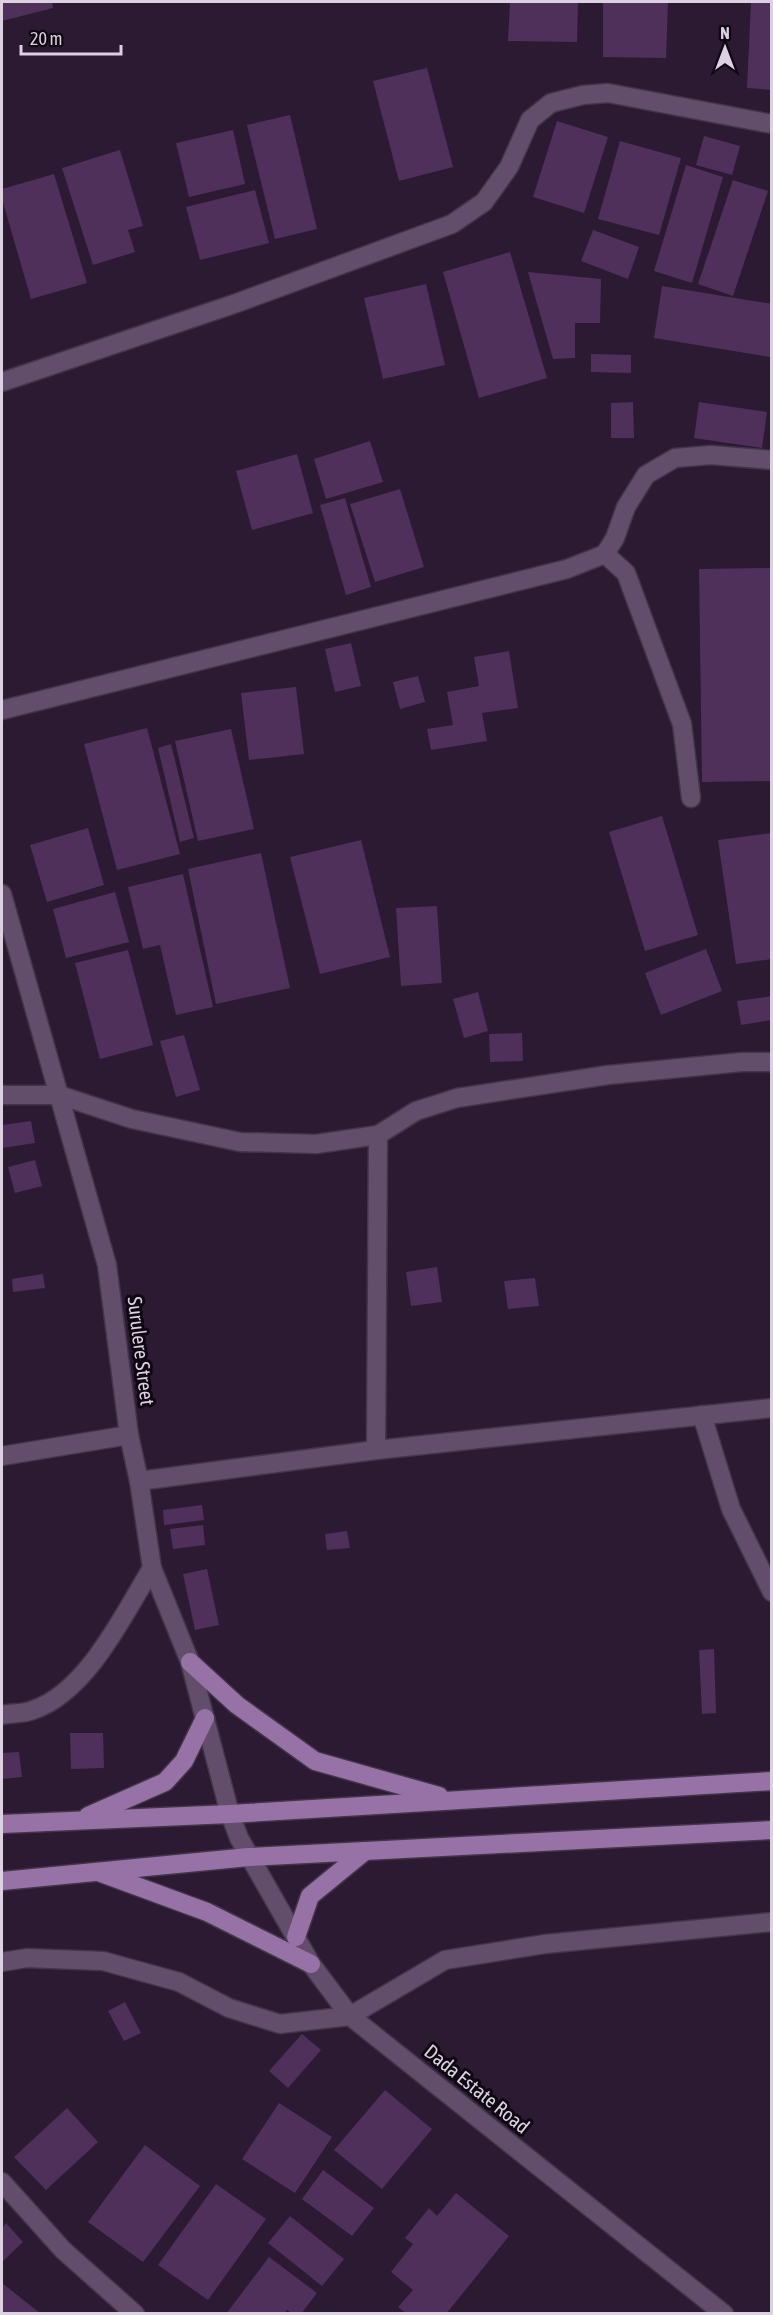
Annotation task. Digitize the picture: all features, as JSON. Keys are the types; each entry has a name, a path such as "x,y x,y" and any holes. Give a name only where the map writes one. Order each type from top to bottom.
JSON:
{"highway":[{"path":"190,1662 237,1706 315,1761 453,1800"},
{"path":"77,1821 165,1782 184,1761 205,1718"},
{"path":"2,1824 230,1814 771,1781"},
{"path":"2,1881 249,1857 771,1830"},
{"path":"296,1937 310,1896 365,1851"},
{"path":"96,1872 207,1912 311,1964"}],"street":[{"path":"2,382 234,304 452,224 484,202 509,167 530,120 551,103 583,94 608,93 771,124"},
{"path":"2,710 555,572 605,554 615,538 626,507 646,475 675,458 711,455 771,460"},
{"path":"605,554 626,573 682,724 691,798"},
{"name":"Surulere Street","path":"2,894 107,1265 129,1435 139,1481 152,1568 190,1662 230,1814 249,1857"},
{"path":"2,1095 59,1095 132,1119 240,1142 316,1144 378,1135 416,1111 457,1098 608,1075 742,1062 771,1062"},
{"path":"376,1450 378,1135"},
{"path":"139,1481 376,1450 771,1408"},
{"path":"702,1414 731,1509 771,1592"},
{"path":"2,1456 129,1435"},
{"path":"2,1715 32,1711 51,1702 66,1690 96,1660 152,1568"},
{"name":"Dada Estate Road","path":"249,1857 311,1964 350,2016 723,2313"},
{"path":"2,1962 27,1958 103,1961 179,1983 229,2007 280,2024 350,2016 445,1960 545,1944 771,1923"},
{"path":"2,2182 63,2250 135,2313"}],"building":[{"path":"2,2 52,2 53,8 2,21"},
{"path":"510,2 578,2 577,42 508,41"},
{"path":"603,2 668,2 666,58 603,57"},
{"path":"751,2 772,2 772,90 747,88"},
{"path":"427,68 453,167 399,181 373,81"},
{"path":"290,115 317,229 275,239 247,125"},
{"path":"557,121 608,137 584,213 533,197"},
{"path":"233,130 245,184 189,197 176,143"},
{"path":"704,136 740,146 732,175 696,165"},
{"path":"620,141 681,158 659,235 598,219"},
{"path":"120,150 143,226 128,230 135,252 93,265 62,168"},
{"path":"686,165 723,177 692,283 654,271"},
{"path":"54,174 87,283 31,299 2,199 2,189"},
{"path":"733,180 768,191 733,296 698,284"},
{"path":"255,190 269,243 200,260 186,207"},
{"path":"593,230 639,247 628,279 581,261"},
{"path":"510,252 547,378 479,398 443,272"},
{"path":"528,272 601,279 600,323 575,323 575,358 553,359"},
{"path":"426,284 445,365 383,379 364,298"},
{"path":"662,286 772,304 770,357 654,338"},
{"path":"591,354 631,355 631,373 591,372"},
{"path":"633,402 634,438 611,438 611,403"},
{"path":"699,402 767,412 762,448 694,438"},
{"path":"370,441 383,482 326,499 314,459"},
{"path":"297,454 313,513 252,530 236,471"},
{"path":"400,489 424,567 375,582 350,504"},
{"path":"345,498 371,587 346,595 320,505"},
{"path":"772,568 772,781 702,782 699,569"},
{"path":"351,643 361,686 335,692 325,649"},
{"path":"509,651 518,708 482,713 487,741 431,750 427,729 453,725 447,692 479,686 474,657"},
{"path":"418,676 425,702 400,709 393,682"},
{"path":"296,687 304,754 249,760 241,693"},
{"path":"147,728 180,854 117,870 84,744"},
{"path":"231,729 254,829 198,841 175,741"},
{"path":"171,744 194,838 180,842 158,748"},
{"path":"662,816 698,935 645,951 609,832"},
{"path":"88,828 104,885 47,902 30,845"},
{"path":"772,833 772,959 736,964 718,840"},
{"path":"361,840 390,957 320,974 290,857"},
{"path":"261,853 290,988 216,1004 188,869"},
{"path":"183,874 213,1007 176,1015 160,945 143,949 128,887"},
{"path":"115,892 129,942 66,958 53,909"},
{"path":"437,906 442,983 401,986 396,908"},
{"path":"706,949 722,991 661,1015 645,973"},
{"path":"128,950 153,1045 100,1059 75,963"},
{"path":"478,992 488,1031 464,1038 453,999"},
{"path":"772,996 772,1020 741,1025 737,1001"},
{"path":"522,1033 523,1061 490,1062 489,1034"},
{"path":"184,1035 200,1090 176,1097 160,1041"},
{"path":"31,1121 35,1143 2,1148 2,1125"},
{"path":"35,1160 42,1186 15,1193 8,1167"},
{"path":"437,1267 442,1302 411,1306 406,1272"},
{"path":"43,1274 45,1288 13,1292 12,1279"},
{"path":"535,1278 539,1306 508,1309 504,1281"},
{"path":"202,1505 204,1520 164,1525 163,1510"},
{"path":"203,1525 205,1545 173,1549 170,1529"},
{"path":"347,1531 350,1548 327,1550 325,1534"},
{"path":"207,1569 219,1625 195,1630 183,1574"},
{"path":"714,1649 716,1713 702,1714 699,1650"},
{"path":"70,1733 103,1733 104,1768 71,1769"},
{"path":"19,1752 22,1777 2,1779 2,1753"},
{"path":"125,2002 141,2033 124,2041 108,2011"},
{"path":"302,2034 321,2050 288,2088 269,2071"},
{"path":"385,2090 432,2129 382,2189 334,2150"},
{"path":"279,2103 332,2137 295,2193 242,2159"},
{"path":"67,2108 98,2142 46,2190 14,2157"},
{"path":"145,2145 200,2186 143,2262 88,2222"},
{"path":"323,2170 374,2208 352,2236 302,2199"},
{"path":"216,2184 266,2219 208,2300 158,2265"},
{"path":"456,2193 509,2236 446,2314 407,2314 398,2307 413,2290 391,2272 413,2244 405,2238 429,2208 437,2216"},
{"path":"290,2216 344,2259 322,2286 268,2243"},
{"path":"6,2223 23,2242 2,2262 2,2228"},
{"path":"269,2257 317,2293 301,2314 293,2314 287,2310 284,2314 226,2314"},
{"path":"2,2283 41,2314 2,2314"}]}
